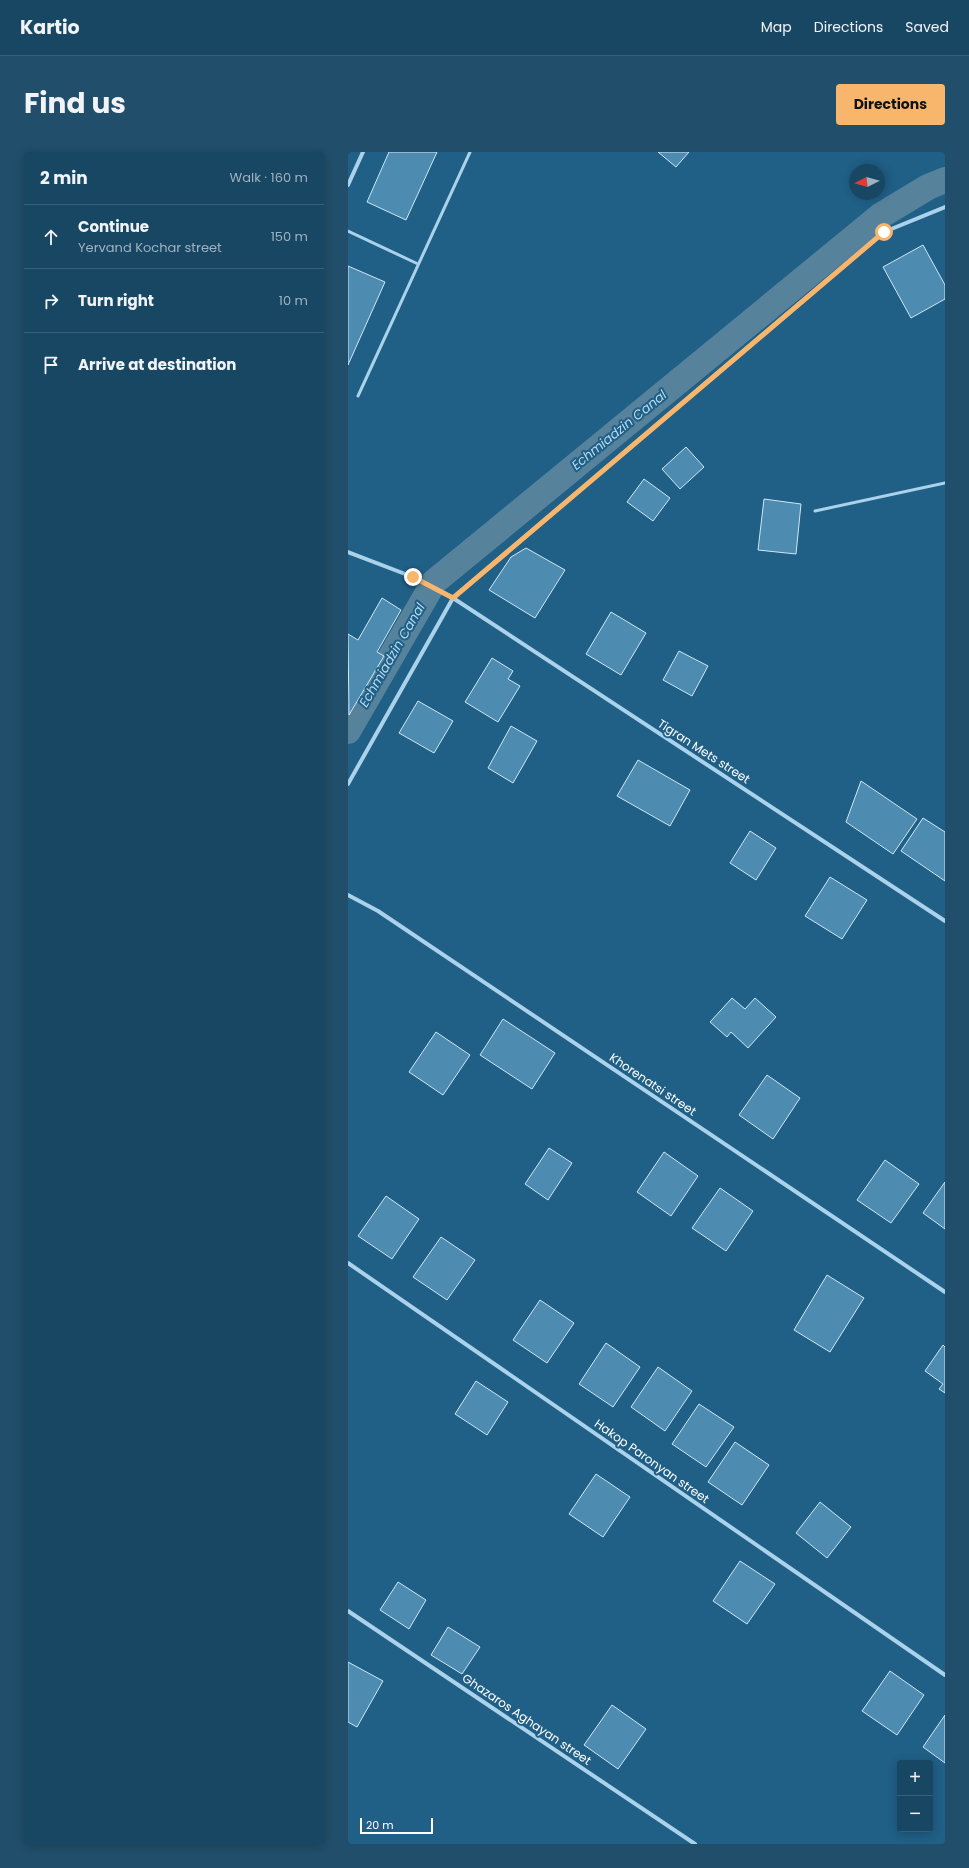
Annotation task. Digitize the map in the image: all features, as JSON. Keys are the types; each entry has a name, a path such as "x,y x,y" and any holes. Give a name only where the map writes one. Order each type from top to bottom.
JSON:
{"street":[{"path":"348,185 363,152"},
{"path":"348,784 453,598 884,232 945,207"},
{"name":"Tigran Mets street","path":"348,552 413,577 453,598 945,921"},
{"name":"Khorenatsi street","path":"348,895 378,911 945,1292"},
{"name":"Hakop Paronyan street","path":"348,1263 945,1675"},
{"name":"Ghazaros Aghayan street","path":"348,1611 695,1844"}],"lane":[{"path":"358,396 470,152"},
{"path":"348,231 418,264"},
{"path":"815,511 945,483"}],"building":[{"path":"389,152 437,152 406,220 367,202"},
{"path":"658,152 689,152 676,167"},
{"path":"923,245 945,285 945,299 911,318 883,267"},
{"path":"348,266 385,282 348,365"},
{"path":"686,447 704,467 680,489 662,469"},
{"path":"644,479 670,498 653,521 627,502"},
{"path":"764,499 801,504 796,554 758,550"},
{"path":"526,548 565,570 535,618 489,590 511,557"},
{"path":"382,598 401,610 377,652 384,656 349,715 348,634 358,640"},
{"path":"611,612 646,633 621,675 586,654"},
{"path":"679,651 708,666 692,696 663,680"},
{"path":"492,658 513,671 508,679 520,686 498,722 465,702"},
{"path":"418,701 453,721 434,753 399,733"},
{"path":"511,726 537,741 513,783 488,768"},
{"path":"638,760 690,790 670,826 617,796"},
{"path":"861,781 917,819 893,854 846,822"},
{"path":"923,818 945,832 945,881 901,851"},
{"path":"750,831 776,848 756,880 730,863"},
{"path":"830,877 867,900 842,939 805,916"},
{"path":"732,998 745,1009 755,998 776,1017 748,1048 731,1032 727,1037 710,1022"},
{"path":"503,1019 555,1053 532,1089 480,1055"},
{"path":"436,1032 470,1055 443,1095 409,1072"},
{"path":"767,1075 800,1098 773,1139 739,1115"},
{"path":"549,1148 572,1163 548,1200 525,1184"},
{"path":"664,1152 698,1176 671,1216 637,1192"},
{"path":"885,1160 919,1184 891,1223 857,1200"},
{"path":"945,1182 945,1229 923,1213"},
{"path":"720,1188 753,1211 726,1251 692,1228"},
{"path":"386,1196 419,1219 392,1259 358,1236"},
{"path":"441,1237 475,1260 447,1300 413,1277"},
{"path":"827,1275 864,1298 830,1352 794,1330"},
{"path":"540,1300 574,1323 547,1363 513,1340"},
{"path":"606,1343 640,1367 613,1407 579,1384"},
{"path":"943,1345 945,1347 945,1393 939,1389 943,1384 925,1371"},
{"path":"658,1367 692,1391 665,1431 631,1407"},
{"path":"476,1381 508,1402 487,1435 455,1414"},
{"path":"699,1404 734,1427 706,1467 672,1444"},
{"path":"735,1442 769,1465 742,1505 708,1482"},
{"path":"596,1474 630,1497 603,1537 569,1514"},
{"path":"820,1502 851,1527 827,1558 796,1533"},
{"path":"740,1561 775,1584 747,1624 713,1601"},
{"path":"398,1582 426,1600 409,1629 380,1610"},
{"path":"448,1627 480,1647 462,1674 431,1655"},
{"path":"348,1662 383,1681 357,1727 348,1722"},
{"path":"890,1671 924,1695 897,1735 862,1711"},
{"path":"612,1705 646,1729 618,1769 584,1745"},
{"path":"945,1715 945,1763 923,1747"}],"waterway":[{"name":"Echmiadzin Canal","path":"348,731 434,582 880,216 928,187 945,180"}],"route":[{"path":"413,577 453,598 884,232"}]}
